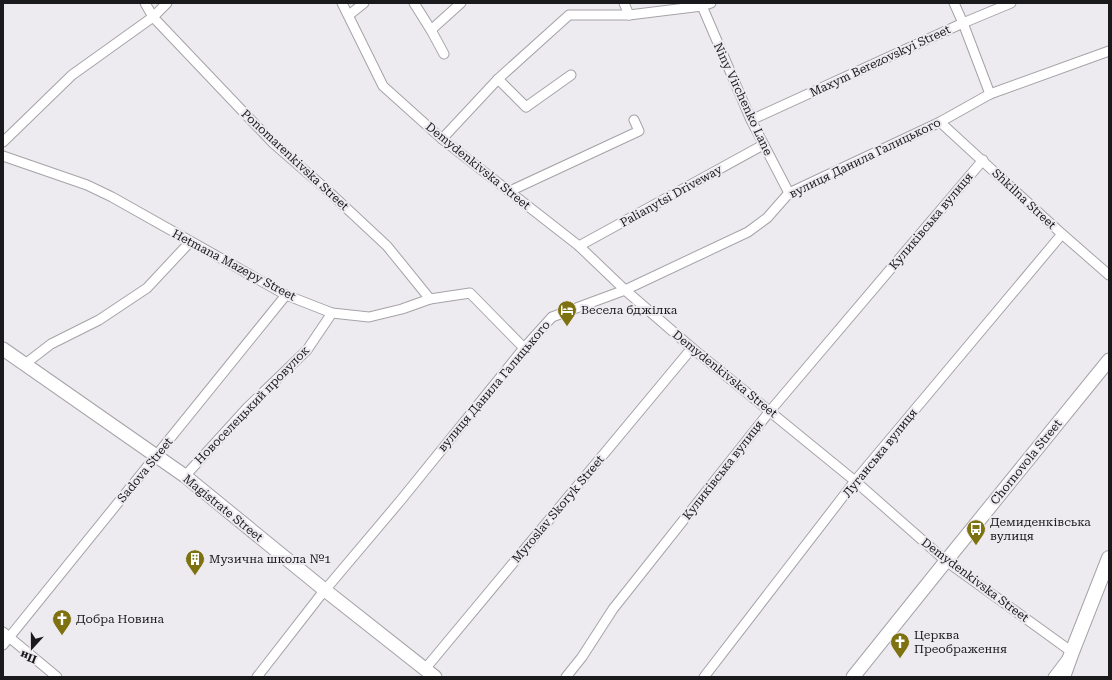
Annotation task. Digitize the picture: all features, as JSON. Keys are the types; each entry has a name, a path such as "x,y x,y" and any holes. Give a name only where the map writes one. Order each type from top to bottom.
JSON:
{"main road":[{"path":"1064,677 1072,652 1109,558"}],"street":[{"name":"Ponomarenkivska Street","path":"145,3 153,18 272,142 327,190 387,246 430,299"},
{"path":"3,142 72,75 153,18 167,3"},
{"name":"Demydenkivska Street","path":"342,3 383,86 442,139 579,246 625,290 692,348 855,481 946,561 1072,652"},
{"path":"348,15 364,3"},
{"path":"414,3 444,54"},
{"path":"431,30 460,3"},
{"path":"624,3 628,15"},
{"path":"442,139 498,79 569,15 628,15 711,3"},
{"path":"954,3 990,94"},
{"name":"Maxym Berezovskyi Street","path":"751,120 963,23 1011,3"},
{"name":"Niny Virchenko Lane","path":"701,5 751,120 789,193"},
{"name":"вулиця Данила Галицького","path":"257,677 325,590 524,348 552,317 625,290 748,232 767,218 789,193 940,122 990,94 1109,51"},
{"path":"498,79 526,107 570,75"},
{"path":"510,191 639,131 634,120"},
{"name":"Shkilna Street","path":"940,122 1109,275"},
{"name":"Palianytsi Driveway","path":"579,246 763,145"},
{"name":"Hetmana Mazepy Street","path":"3,156 87,185 112,197 286,295 332,313 370,317 402,309 430,299 470,293 524,348"},
{"name":"Куликівська вулиця","path":"566,677 582,657 613,609 770,411 983,160"},
{"name":"Луганська вулиця","path":"704,677 855,481 1062,234"},
{"path":"25,364 51,344 99,320 147,288 190,242"},
{"name":"Sadova Street","path":"3,645 6,635 156,456 286,295"},
{"name":"Новоселецький провулок","path":"185,476 248,408 307,350 332,313"},
{"name":"Myroslav Skoryk Street","path":"430,673 692,348"},
{"name":"Magistrate Street","path":"3,350 185,476 430,673"},
{"name":"Chornovola Street","path":"853,677 1109,360"},
{"path":"6,635 57,677"},
{"path":"1053,677 1072,652"}],"place":[{"name":"Весела бджілка","path":"567,327"},
{"name":"Демиденківська вулиця","path":"976,546"},
{"name":"Музична школа №1","path":"195,576"},
{"name":"Добра Новина","path":"62,636"},
{"name":"Церква Преображення","path":"900,659"}]}
